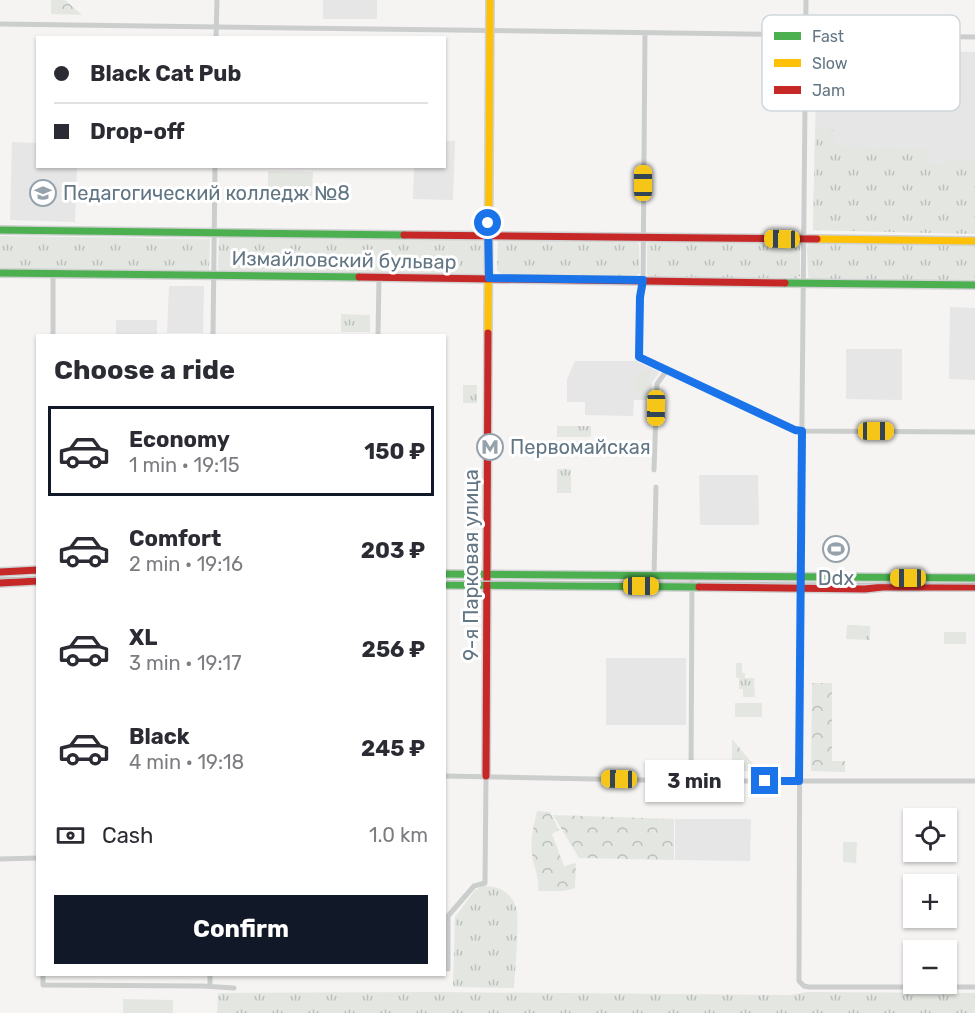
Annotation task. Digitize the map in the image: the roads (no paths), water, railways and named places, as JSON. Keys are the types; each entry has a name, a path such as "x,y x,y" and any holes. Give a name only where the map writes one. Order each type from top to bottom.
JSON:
{"street":[{"path":"216,36 217,0"},
{"name":"9-я Парковая улица","path":"448,969 448,916 474,886 485,883 490,0"},
{"path":"0,24 762,34"},
{"path":"645,33 643,280 640,297 639,357 795,430 975,432"},
{"path":"960,37 975,37"},
{"path":"805,111 798,976 801,984 809,987 975,987"},
{"path":"213,334 215,168"},
{"name":"Измайловский бульвар","path":"0,230 975,242"},
{"name":"Измайловский бульвар","path":"0,273 975,285"},
{"path":"52,334 53,273"},
{"path":"378,334 379,277"},
{"path":"654,470 657,384 668,370"},
{"path":"654,577 656,487"},
{"path":"0,572 36,570"},
{"path":"446,574 975,578"},
{"path":"691,780 692,577"},
{"path":"0,583 36,581"},
{"path":"446,585 975,587"},
{"path":"446,776 975,781"},
{"path":"0,859 36,858"},
{"path":"43,976 43,985 234,988"},
{"path":"210,976 210,986"}],"tram line":[{"path":"0,578 36,577"},
{"path":"446,581 975,584"}],"place":[{"name":"Педагогический колледж №8","path":"43,193"},
{"name":"Первомайская","path":"490,447"},
{"name":"Ddx","path":"836,549"}]}
